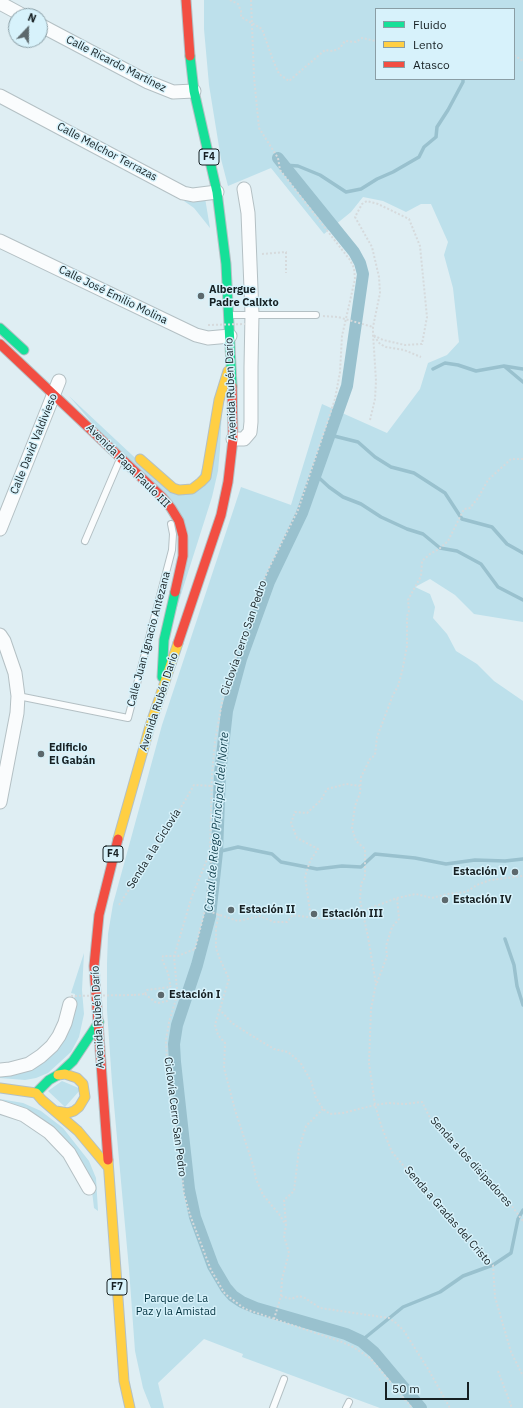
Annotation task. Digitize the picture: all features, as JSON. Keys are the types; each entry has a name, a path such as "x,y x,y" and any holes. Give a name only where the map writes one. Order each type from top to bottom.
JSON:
{"main road":[{"name":"Avenida Rubén Darío","path":"129,1407 124,1381 122,1357 94,966 99,915 112,859 161,692 221,515 228,482 233,439 226,264 217,192 194,91 188,42 186,0"},
{"path":"0,328 30,355"},
{"name":"Avenida Papa Paulo III","path":"0,344 58,385 121,457 162,497 179,520 184,536 183,556 164,640 161,692"},
{"name":"Avenida Papa Paulo III","path":"133,452 173,488 179,490 192,489 202,482 206,476 219,400 231,360"},
{"path":"36,1093 49,1080 58,1075 73,1061 99,1022"},
{"path":"56,1111 68,1113 79,1108 85,1094 102,1069"},
{"path":"58,1075 65,1074 77,1078 83,1084 85,1094 104,1118"},
{"path":"0,1088 36,1093 78,1131 108,1167"}],"street":[{"path":"0,3 9,8"},
{"name":"Calle Ricardo Martínez","path":"48,29 148,82 172,92 194,91"},
{"name":"Calle Melchor Terrazas","path":"0,96 183,193 193,195 217,192"},
{"path":"233,439 244,439 250,432 251,324 249,319 248,212 244,189"},
{"name":"Calle José Emilio Molina","path":"0,241 196,335 208,338 230,336"},
{"path":"226,264 249,256"},
{"name":"Calle David Valdivieso","path":"0,529 58,385"},
{"path":"0,635 10,656 15,672 18,696 17,713 0,802"},
{"path":"0,1070 10,1070 29,1064 52,1046 65,1023 71,1000"},
{"path":"0,1107 24,1116 49,1132 69,1153 89,1188"}],"lane":[{"path":"229,315 249,319 316,315"},
{"path":"85,541 121,457"},
{"name":"Calle Juan Ignacio Antezana","path":"18,696 128,718 172,550 173,534 168,510 162,497"},
{"path":"274,1408 284,1379"}],"path":[{"path":"230,0 238,4 242,11 241,17 262,29 279,74 290,81 325,50 333,51 340,48 345,41 356,42 362,38 375,41"},
{"name":"Ciclovía Cerro San Pedro","path":"252,0 254,77 259,128 278,158 280,170 336,240 352,264 355,279 342,336 340,372 335,399 298,510 256,597 224,691 215,741 210,852 191,898 174,957 176,999 169,1022 166,1040 168,1084 180,1152 184,1194 196,1233 211,1270 225,1294 245,1309 342,1342 352,1347 370,1358 412,1408"},
{"path":"370,420 375,399 376,381 372,327 380,293 379,277 372,247 355,217 362,204 367,201 378,204 409,219 420,246 427,317 422,344 406,345 384,340 373,335"},
{"path":"249,256 286,252 286,273"},
{"path":"316,315 338,317 372,327"},
{"path":"208,325 249,319"},
{"path":"373,335 380,344 393,349 404,350 421,357"},
{"name":"Senda a Gradas del Cristo","path":"376,984 360,900 361,884 364,877 365,849 356,841 352,828 361,777 370,759 375,755 377,738 400,679 407,646 407,616 409,611 408,600 420,576 422,561 448,541 464,509 470,508 478,498 488,480 511,459 523,459"},
{"path":"311,918 305,877 310,861 318,849 297,838 291,823 295,812 307,814 321,800 327,789 346,784 360,786"},
{"name":"Senda a la Ciclovía","path":"116,910 169,828 194,785 212,786"},
{"path":"71,1000 145,994 158,1003 169,999 171,992 168,972 162,959 164,956 178,956 195,949 205,910 211,866 210,852"},
{"path":"205,910 238,921 260,916 274,922 287,922 293,915 311,918 356,918 368,909 397,898 416,894 432,898 466,892 477,885 490,880 523,876"},
{"name":"Senda a Gradas del Cristo","path":"397,898 399,919 392,927 386,946 387,956 376,984 371,1009 369,1063 376,1105 392,1152 449,1220 493,1265 496,1297 511,1352 523,1376"},
{"path":"219,914 216,927 216,948 229,979 215,1025 218,1035 225,1043 224,1068 256,1179 263,1195 286,1225"},
{"path":"145,994 147,990 170,986"},
{"path":"219,1009 232,1022 249,1034 274,1049 288,1052 300,1062 311,1081 316,1098 323,1109 330,1114 343,1113 376,1105"},
{"name":"Senda a los disipadores","path":"376,1105 422,1102 429,1116 449,1134 470,1164 510,1205 523,1221"},
{"path":"274,1319 281,1296 282,1279 289,1253 284,1236 286,1225 284,1200 294,1191 299,1149 306,1126 323,1109"},
{"path":"281,1296 291,1299 299,1296 305,1298 320,1308 389,1318 404,1332 428,1369 450,1408"},
{"path":"498,1371 512,1408"}],"green space":[{"name":"Parque de La Paz y la Amistad","path":"204,0 523,0 523,622 474,614 455,595 430,579 415,587 430,594 435,607 433,618 447,634 456,651 477,664 494,681 523,701 523,1408 380,1408 242,1357 243,1354 204,1339 158,1383 164,1408 151,1408 143,1388 135,1351 112,1083 107,1010 107,963 108,934 113,904 162,725 241,487 291,505 322,404 387,433 420,389 428,363 447,355 459,342 453,288 444,255 448,242 431,204 421,204 406,212 383,201 363,197 351,212 324,234 271,168 228,186 221,159 209,85 204,29"},
{"path":"205,198 210,228 194,208 184,201"},
{"path":"69,396 163,484 194,493 222,407 218,471 212,497 171,626 189,535"},
{"path":"84,953 82,990 84,1014 79,1037 71,1052 48,1073 36,1078 25,1080 0,1078 0,1074 20,1073 72,1018 75,994 71,993"},
{"path":"62,1081 81,1089 65,1107 48,1091"},
{"path":"0,1099 23,1103 41,1111 63,1128 89,1161 96,1178 98,1211 94,1208 92,1191 80,1162 0,1103"}],"waterway":[{"path":"283,165 298,166 320,175 346,192 361,189 419,157 424,147 436,137 437,127 448,110 463,80"},
{"name":"Canal de Riego Principal del Norte","path":"278,158 354,252 360,263 363,274 347,386 302,513 269,582 241,659 227,711 220,774 217,852 210,916 197,965 177,1025 174,1044 189,1189 195,1217 213,1266 226,1288 233,1296 256,1308 346,1334 361,1341 374,1352 421,1408"},
{"path":"433,369 445,363 458,365 476,371 504,366 523,369"},
{"path":"504,366 523,382"},
{"path":"330,435 358,442 375,457 391,467 414,473 445,493 462,519 492,527 507,544 523,553"},
{"path":"316,475 343,497 361,504 381,517 407,529 423,534 440,548 457,551 481,564 498,587 523,600"},
{"path":"217,852 238,847 272,854 281,862 317,869 342,866 361,867 375,854 415,858 446,864 475,860 505,861 523,859"},
{"path":"505,939 514,965 517,986 523,1005"},
{"path":"361,1341 403,1307 440,1292 463,1276 493,1265 511,1253 518,1219 523,1210"}],"traffic: fast":[{"path":"190,56 194,91 217,192 226,264 232,386"},
{"path":"0,328 24,350"},
{"path":"162,677 164,640 175,592"},
{"path":"36,1093 49,1080 58,1075 73,1061 99,1022"}],"traffic: slow":[{"path":"140,459 173,488 179,490 192,489 201,482 206,477 219,400 228,371"},
{"path":"118,839 150,726 178,643"},
{"path":"56,1111 68,1113 74,1111 79,1107 85,1097 83,1084 77,1078 65,1074 58,1075"},
{"path":"0,1088 36,1093 78,1131 108,1167"},
{"path":"108,1160 124,1381 130,1408"}],"traffic: jam":[{"path":"186,0 190,56"},
{"path":"0,344 162,497 171,508 179,521 183,536 183,556 175,592"},
{"path":"178,643 221,515 228,482 233,439 232,386"},
{"path":"108,1160 94,966 99,915 118,839"}],"place":[{"name":"Albergue Padre Calixto","path":"201,296"},
{"name":"Edificio El Gabán","path":"41,754"},
{"name":"Estación V","path":"515,872"},
{"name":"Estación IV","path":"445,900"},
{"name":"Estación II","path":"231,910"},
{"name":"Estación III","path":"314,914"},
{"name":"Estación I","path":"161,995"}]}
